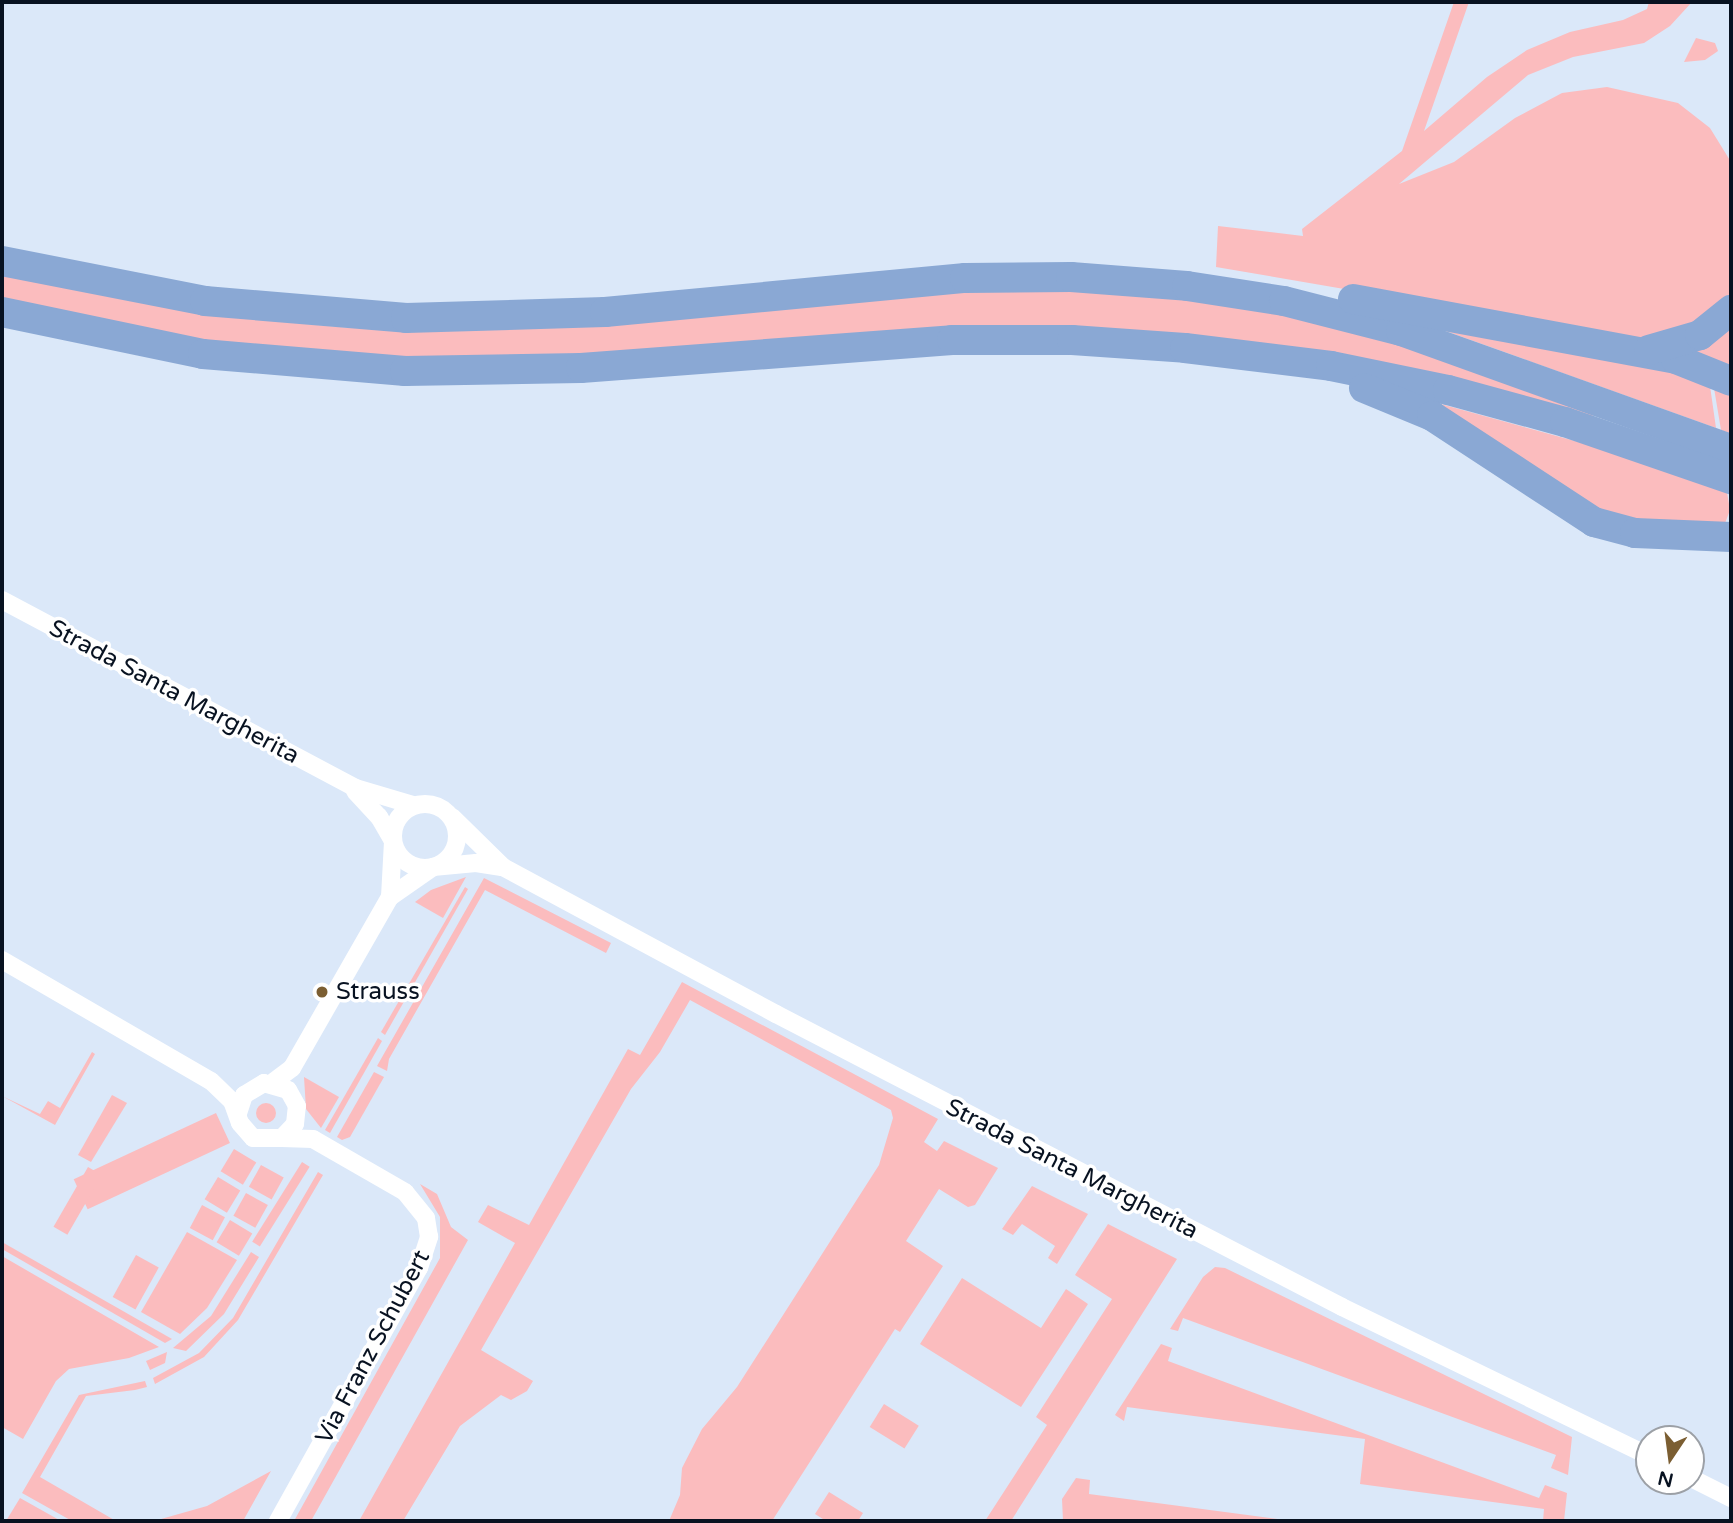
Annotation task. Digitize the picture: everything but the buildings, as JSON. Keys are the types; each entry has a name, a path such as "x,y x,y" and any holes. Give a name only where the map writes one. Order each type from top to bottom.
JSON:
{"highway":[{"path":"2,261 205,302 406,318 525,317 925,281 1071,277 1152,267 1200,271 1625,349 1690,363 1731,381"},
{"path":"1071,277 1187,286 1323,310 1438,344 1731,449"},
{"path":"1625,349 1648,350 1682,343 1708,330 1731,310"},
{"path":"2,312 203,354 405,371 581,368 952,340 1152,345 1292,360 1448,390 1565,422 1718,474"},
{"path":"1152,345 1232,365 1334,380 1388,396 1432,416 1569,509 1606,527 1635,533 1731,537"}],"street":[{"name":"Strada Santa Margherita","path":"2,600 347,783 413,806 434,805 452,817 503,867 1092,1180 1635,1450"},
{"name":"Strada Santa Margherita","path":"347,783 379,817 403,860 433,867 476,863 503,867"},
{"path":"390,897 397,820 413,806"},
{"path":"2,960 211,1081 249,1089 272,1083 292,1068 390,897 433,867 455,847 452,817"},
{"path":"211,1081 238,1114 253,1138 282,1138 295,1106 292,1068"},
{"path":"272,1083 295,1106"},
{"path":"238,1114 249,1089"},
{"name":"Via Franz Schubert","path":"295,1106 313,1139"},
{"name":"Via Franz Schubert","path":"278,1521 419,1268 429,1237 426,1218 405,1192 313,1139 282,1138"},
{"path":"1705,1485 1731,1498"}],"shaded area":[{"path":"1454,2 1469,2 1424,131 1487,77 1527,50 1570,32 1623,20 1647,9 1649,2 1692,2 1670,26 1644,43 1573,57 1528,75 1399,184 1454,162 1515,118 1562,93 1607,87 1678,103 1710,128 1731,162 1731,296 1701,324 1635,339 1216,267 1218,226 1303,236 1302,229 1402,151"},
{"path":"1696,38 1715,43 1718,51 1705,60 1684,62"},
{"path":"2,273 241,318 351,328 918,293 1096,290 1255,308 1368,334 1594,411 1592,418 1276,346 465,361 216,345 2,301"},
{"path":"1731,325 1731,365 1692,352"},
{"path":"1440,329 1672,368 1710,386 1716,428"},
{"path":"1713,382 1731,391 1731,434 1721,430"},
{"path":"1430,401 1604,449 1727,492 1730,510 1724,526 1609,519"},
{"path":"466,877 443,918 415,902 431,890"},
{"path":"484,878 611,943 606,953 485,890 389,1059 387,1071 377,1066"},
{"path":"465,887 468,889 385,1035 381,1032"},
{"path":"682,982 938,1119 924,1142 937,1151 944,1141 998,1168 975,1205 968,1207 939,1189 906,1241 943,1266 900,1332 895,1329 772,1521 669,1521 680,1495 682,1468 702,1429 737,1387 879,1165 893,1118 891,1110 690,1000 660,1052 631,1089 481,1350 533,1381 527,1391 511,1400 501,1395 460,1426 403,1521 359,1521 515,1243 478,1222 488,1205 529,1225 628,1049 640,1055"},
{"path":"378,1038 382,1041 330,1133 325,1130"},
{"path":"92,1052 95,1054 55,1125 2,1096 40,1114 48,1101 60,1108"},
{"path":"374,1072 384,1077 350,1137 342,1140 337,1137"},
{"path":"304,1077 339,1097 321,1128 306,1109"},
{"path":"112,1095 127,1103 91,1162 78,1155"},
{"path":"266,1103 273,1106 276,1113 273,1120 266,1123 259,1120 256,1113 259,1106"},
{"path":"216,1113 230,1143 88,1209 74,1179"},
{"path":"234,1149 256,1162 243,1185 221,1171"},
{"path":"302,1162 310,1167 260,1246 252,1242"},
{"path":"261,1165 284,1178 272,1199 249,1187"},
{"path":"88,1167 102,1175 67,1235 54,1227"},
{"path":"318,1172 323,1175 238,1320 204,1357 155,1384 153,1378 199,1353 233,1318"},
{"path":"218,1177 240,1190 227,1213 205,1199"},
{"path":"420,1184 437,1194 451,1227 468,1240 311,1521 294,1521 440,1258 440,1217"},
{"path":"1032,1186 1088,1214 1057,1264 1048,1258 1055,1246 1022,1224 1013,1235 1002,1229"},
{"path":"246,1193 268,1205 255,1228 233,1216"},
{"path":"202,1205 225,1217 213,1240 190,1228"},
{"path":"230,1220 252,1233 239,1256 217,1242"},
{"path":"1108,1224 1177,1259 1011,1521 985,1521 1047,1425 1036,1417 1112,1299 1075,1275"},
{"path":"187,1232 237,1260 207,1308 180,1334 141,1312"},
{"path":"2,1242 172,1339 165,1343 2,1249"},
{"path":"251,1252 259,1257 224,1314 186,1351 173,1348 211,1316"},
{"path":"136,1255 159,1268 135,1310 113,1297"},
{"path":"2,1256 159,1347 129,1358 69,1369 56,1381 23,1439 2,1427"},
{"path":"1215,1267 1225,1268 1572,1437 1568,1475 1551,1468 1556,1455 1183,1318 1178,1331 1170,1329 1203,1277"},
{"path":"962,1278 1041,1328 1066,1289 1088,1304 1021,1407 920,1344"},
{"path":"1161,1344 1172,1348 1168,1361 1539,1498 1545,1485 1567,1493 1564,1521 1543,1521 1544,1509 1360,1484 1365,1439 1127,1407 1124,1421 1115,1415"},
{"path":"167,1352 165,1363 150,1370 146,1361"},
{"path":"145,1381 147,1387 86,1396 40,1477 116,1521 72,1521 22,1493 79,1395"},
{"path":"884,1404 919,1426 904,1449 870,1427"},
{"path":"271,1471 243,1521 154,1521 207,1506"},
{"path":"1076,1478 1090,1480 1089,1494 1292,1521 1063,1521 1062,1499"},
{"path":"829,1492 863,1513 858,1521 826,1521 815,1514"},
{"path":"20,1498 61,1521 6,1521"}],"place":[{"name":"Strauss","path":"322,992"}]}
